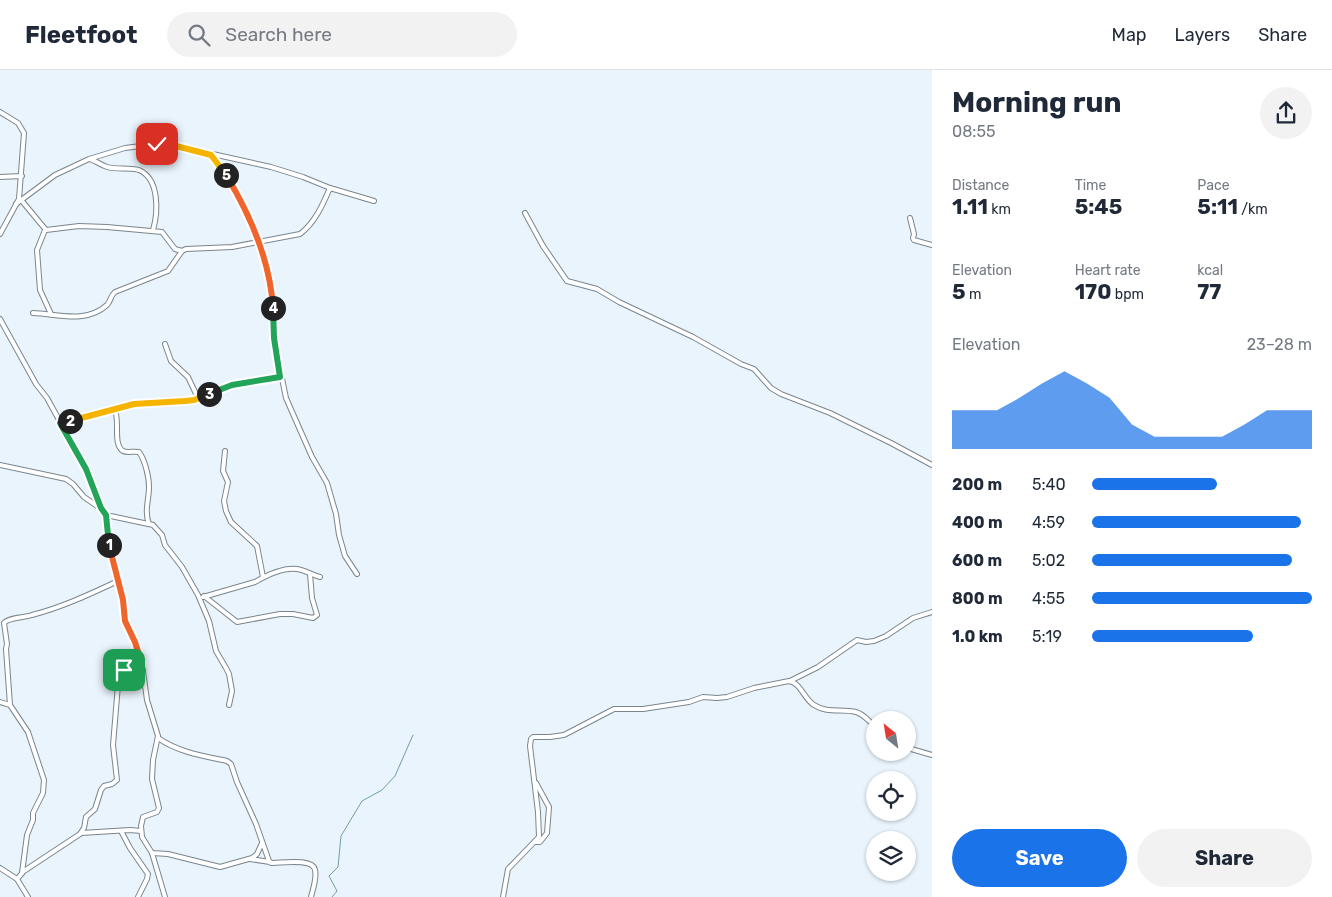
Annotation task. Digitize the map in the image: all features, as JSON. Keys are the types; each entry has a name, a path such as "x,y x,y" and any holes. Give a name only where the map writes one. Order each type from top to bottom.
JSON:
{"street":[{"path":"0,112 18,123 24,133 20,195 0,234"},
{"path":"16,204 55,175 89,159 146,144 176,146 289,172 330,188 374,201"},
{"path":"211,155 223,169 242,202 260,243 269,272 274,344 280,377 291,411 312,457 327,483 345,556 357,574"},
{"path":"89,159 108,167 139,170 150,181 155,194 156,213 152,230"},
{"path":"0,177 22,176"},
{"path":"45,230 79,226 107,226 152,230 162,232 175,249 182,251 198,247 232,247 260,243 304,231 318,213 330,188"},
{"path":"22,200 45,230"},
{"path":"525,214 543,246 567,280 597,289 619,302 694,337 758,372 771,388 781,394 830,414 932,464"},
{"path":"910,218 914,240 932,245"},
{"path":"45,230 38,250 40,290 51,314"},
{"path":"33,313 79,317 88,315 106,305 111,296 116,292 168,271 182,251"},
{"path":"0,319 86,469 101,508 106,515 109,545 123,600 125,621 135,642 142,664 147,700 158,738 153,760 152,779 160,808 157,812 143,818 141,821 141,831 142,837 152,853 165,897"},
{"path":"165,344 171,361 188,377 198,398"},
{"path":"60,423 134,404 185,401 232,385 280,377"},
{"path":"114,408 118,416 116,433 120,448 124,451 139,452 147,472 149,486 146,517 149,524"},
{"path":"225,451 223,471 228,482 224,501 226,510 231,522 257,546 263,577"},
{"path":"0,465 66,479 84,497 101,508"},
{"path":"106,515 149,524 158,529 165,545 182,567 212,629 216,651 229,674 232,690 229,705"},
{"path":"198,598 255,582 263,577 286,569 298,569 320,577"},
{"path":"204,596 237,622 280,614 293,614 313,618 317,615 312,598 310,574"},
{"path":"18,880 22,873 27,835 33,820 33,813 43,794 44,780 28,732 9,702 7,644 4,624 6,620 31,616 73,602 118,581"},
{"path":"503,897 508,869 539,837 530,746 533,737 564,735 614,709 642,709 689,702 703,697 722,698 754,688 790,681 818,666 855,641 874,642 913,618 932,612"},
{"path":"0,651 6,649"},
{"path":"22,873 80,834 84,828 86,817 95,808 102,787 117,780 113,745 118,685 124,670 142,664"},
{"path":"790,681 798,686 814,705 826,711 856,712 866,719"},
{"path":"1,702 9,702"},
{"path":"158,738 182,750 227,761 232,764 237,782 256,824 270,862"},
{"path":"916,750 932,755"},
{"path":"535,782 549,807 547,833 540,842 535,842"},
{"path":"121,831 148,874 138,897"},
{"path":"80,834 141,831"},
{"path":"152,853 169,854 220,867 250,859 257,854 262,843"},
{"path":"250,859 270,862 306,862 313,865 316,870 311,897"},
{"path":"0,868 18,880 28,897"}],"waterway":[{"path":"332,897 337,891 329,876 338,867 341,836 362,801 382,790 395,776 413,735"}],"route":[{"path":"124,670 142,664 135,642 125,621 123,600 109,545 106,515 101,508 98,496 86,469 60,423 78,420 114,408 134,404 194,400 232,385 280,377 274,344 274,316 269,272 248,213 223,169 211,155 176,146 157,144"}]}
